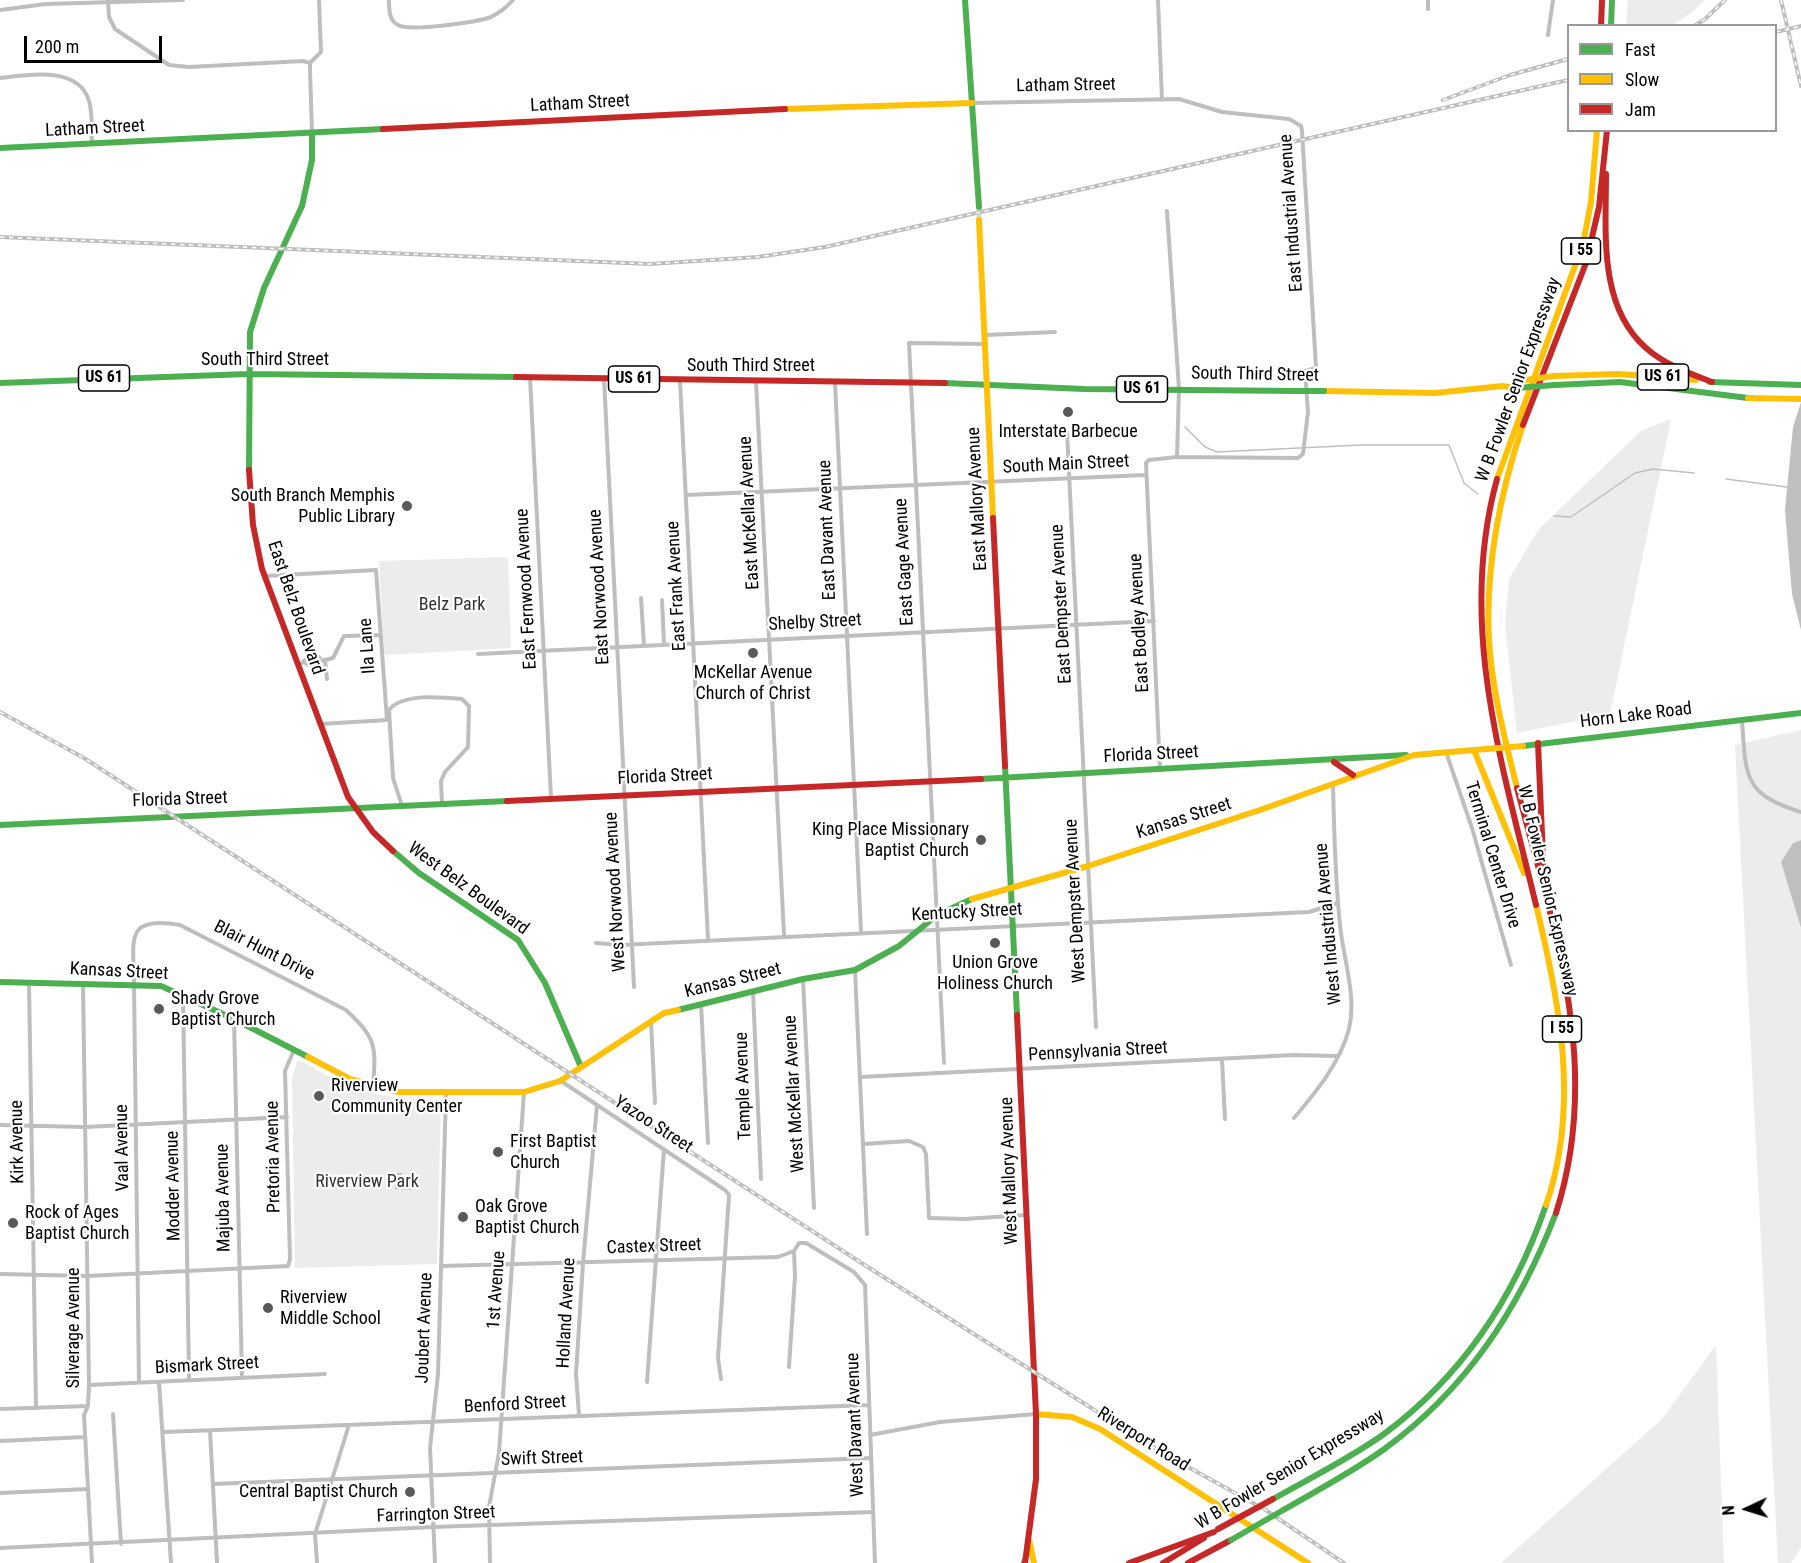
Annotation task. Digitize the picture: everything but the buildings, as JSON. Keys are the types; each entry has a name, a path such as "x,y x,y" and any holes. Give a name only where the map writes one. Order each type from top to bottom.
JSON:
{"main road":[{"path":"965,0 979,207"},
{"path":"1601,24 1602,0"},
{"path":"1611,24 1612,0"},
{"name":"Latham Street","path":"0,148 852,106 972,103"},
{"name":"W B Fowler Senior Expressway","path":"1165,1562 1371,1442 1395,1426 1429,1397 1464,1359 1494,1321 1536,1241 1552,1189 1560,1143 1565,1089 1561,1026 1535,903 1488,704 1482,657 1480,608 1483,552 1490,505 1507,448 1583,243 1593,192 1598,132"},
{"name":"W B Fowler Senior Expressway","path":"1188,1563 1284,1509 1393,1443 1451,1392 1471,1371 1505,1325 1544,1250 1572,1146 1576,1091 1575,1038 1566,981 1545,902 1496,681 1489,618 1494,550 1504,492 1517,445 1581,278 1597,217 1607,132"},
{"name":"East Belz Boulevard","path":"312,133 312,164 308,192 255,310 250,330 249,500 254,536 264,576 301,663 320,724 355,809"},
{"path":"1606,151 1606,261 1610,288 1621,318 1634,336 1654,356 1690,375 1712,382"},
{"name":"East Mallory Avenue","path":"979,220 1007,777"},
{"name":"South Third Street","path":"0,383 248,374 910,382 987,386 1435,393 1518,384 1554,376 1619,374 1712,382 1801,385"},
{"name":"South Third Street","path":"1518,384 1620,382 1748,398 1801,399"},
{"name":"Horn Lake Road","path":"1474,750 1801,713"},
{"path":"1538,743 1545,902"},
{"path":"1474,750 1535,903"},
{"name":"Kansas Street","path":"0,982 161,986 234,1018 350,1079 373,1087 399,1092 446,1094 524,1092 560,1081 651,1020 701,1003 803,979 855,970 887,954 917,928 962,902 1088,866 1260,810 1414,755 1474,750"},
{"name":"Florida Street","path":"0,825 355,809 777,786 1084,774 1414,755"},
{"path":"1332,761 1353,776"},
{"name":"West Mallory Avenue","path":"1007,777 1036,1414 1037,1471 1025,1562"},
{"name":"West Belz Boulevard","path":"355,809 376,837 396,856 517,938 531,957 581,1067"},
{"name":"Riverport Road","path":"1036,1414 1056,1414 1079,1419 1127,1445 1308,1563"},
{"path":"1129,1563 1216,1531"},
{"path":"1029,1540 1034,1563"},
{"path":"1195,1563 1217,1548"}],"street":[{"path":"0,10 46,4 183,0"},
{"path":"312,133 310,63 321,52 319,0"},
{"path":"389,0 393,21 399,26 410,27 472,22 490,17 513,0"},
{"path":"1158,0 1162,100"},
{"path":"1428,0 1428,9"},
{"path":"1548,35 1553,0"},
{"path":"108,2 109,17 115,29 168,65 184,68 303,61 310,63"},
{"path":"0,78 49,74 64,77 78,87 89,101 92,144"},
{"name":"East Industrial Avenue","path":"1162,100 1179,99 1222,111 1282,118 1301,126 1316,368"},
{"name":"Latham Street","path":"972,103 1162,100"},
{"path":"1167,212 1179,389 1178,457"},
{"path":"986,335 1055,332"},
{"name":"East Gage Avenue","path":"944,1063 909,343 986,344"},
{"name":"South Main Street","path":"686,495 1145,475 1149,460 1178,457 1298,458 1303,452 1308,412 1305,371 1316,368"},
{"name":"East Fernwood Avenue","path":"530,377 551,798"},
{"name":"East Norwood Avenue","path":"604,378 624,794"},
{"name":"East Frank Avenue","path":"680,381 708,939"},
{"name":"East McKellar Avenue","path":"756,381 777,786"},
{"name":"East Davant Avenue","path":"835,382 854,784"},
{"name":"East Dempster Avenue","path":"1067,432 1084,774"},
{"name":"East Bodley Avenue","path":"1145,475 1160,770"},
{"name":"Ila Lane","path":"264,576 376,570 387,720 320,724"},
{"path":"641,598 644,646"},
{"path":"662,600 664,645"},
{"name":"Shelby Street","path":"478,654 1154,621"},
{"path":"323,661 333,658 344,636 380,634"},
{"path":"301,663 307,658 319,657 323,661 327,679"},
{"path":"402,806 393,778 389,710 397,702 408,700 462,699 469,706 468,747 445,772 441,781 442,804"},
{"path":"1742,719 1746,767 1756,790 1767,800 1800,812"},
{"name":"Terminal Center Drive","path":"1446,752 1472,828 1511,965"},
{"name":"West Dempster Avenue","path":"1084,774 1096,1027"},
{"name":"West Industrial Avenue","path":"1294,1118 1318,1090 1337,1056 1348,1029 1351,1010 1338,903 1333,783"},
{"path":"854,784 861,932"},
{"path":"777,786 784,935"},
{"name":"West Norwood Avenue","path":"624,794 634,987"},
{"name":"Kentucky Street","path":"596,943 1309,912 1338,903"},
{"name":"Blair Hunt Drive","path":"134,985 134,937 138,928 146,923 160,921 180,925 346,1010 366,1029 374,1041 373,1087"},
{"path":"855,970 867,1234"},
{"name":"West McKellar Avenue","path":"803,979 814,1208"},
{"name":"Kirk Avenue","path":"29,983 36,1408"},
{"name":"Silverage Avenue","path":"83,985 89,1385 88,1406 84,1414 92,1563"},
{"name":"Vaal Avenue","path":"134,985 139,1382"},
{"name":"Temple Avenue","path":"753,991 761,1179"},
{"name":"Modder Avenue","path":"183,994 189,1379"},
{"path":"701,1003 708,1143"},
{"name":"Majuba Avenue","path":"234,1018 242,1377"},
{"path":"651,1020 655,1103"},
{"name":"Pretoria Avenue","path":"239,1269 288,1266 290,1259 285,1071 294,1049"},
{"name":"Pennsylvania Street","path":"860,1077 1222,1059 1337,1056"},
{"path":"1222,1059 1225,1119"},
{"name":"Yazoo Street","path":"560,1081 725,1190 729,1195 725,1257"},
{"name":"1st Avenue","path":"490,1563 489,1507 497,1474 502,1418 524,1092"},
{"name":"Joubert Avenue","path":"435,1563 431,1477 438,1374 446,1094"},
{"name":"Holland Avenue","path":"579,1415 576,1374 597,1105"},
{"path":"0,1125 136,1125 286,1117"},
{"path":"863,1143 909,1141 923,1147 926,1154 929,1218 963,1219 1026,1215"},
{"path":"647,1382 664,1148"},
{"name":"West Davant Avenue","path":"794,1251 799,1243 806,1243 854,1272 865,1285 875,1563"},
{"path":"789,1367 795,1276 794,1251"},
{"name":"Castex Street","path":"441,1266 778,1257 794,1251"},
{"path":"721,1379 718,1358 725,1257"},
{"path":"0,1274 87,1276 239,1269"},
{"name":"Bismark Street","path":"89,1385 326,1374"},
{"path":"159,1382 171,1563"},
{"name":"Benford Street","path":"164,1432 868,1405"},
{"path":"0,1409 88,1406"},
{"path":"113,1414 121,1544"},
{"name":"Riverport Road","path":"870,1435 940,1422 1036,1414"},
{"path":"317,1563 315,1534 349,1425"},
{"path":"210,1430 217,1563"},
{"path":"0,1441 85,1437"},
{"name":"Swift Street","path":"213,1484 871,1458"},
{"path":"0,1493 88,1489"},
{"name":"Farrington Street","path":"0,1548 121,1544 433,1527 873,1512"}],"green space":[{"path":"1628,0 1705,0 1685,18 1672,24 1626,24"},
{"path":"1671,419 1610,714 1517,733 1505,625 1509,579 1539,529 1641,431"},
{"name":"Belz Park","path":"508,557 511,648 384,655 379,561"},
{"path":"1801,730 1801,840 1793,843 1781,862 1801,928 1801,1548 1791,1563 1778,1563 1735,745"},
{"name":"Riverview Park","path":"297,1061 304,1062 354,1088 385,1096 441,1101 437,1264 295,1268 292,1079"},
{"path":"1716,1345 1724,1563 1501,1563 1662,1419"}],"shaded area":[{"path":"1801,402 1801,630 1792,594 1785,510 1793,427"},
{"path":"1801,840 1801,928 1781,862 1793,843"},
{"path":"395,1173 402,1173 402,1180 411,1181 411,1190 395,1189"}],"waterway":[{"path":"1185,427 1205,447 1217,452 1361,445 1449,445 1464,483 1478,494"},
{"path":"1554,516 1571,517 1635,473 1653,469 1694,473"},
{"path":"1726,479 1787,487"}],"tunnel":[{"path":"979,207 979,220"}],"railway":[{"path":"1697,24 1725,0"},
{"path":"1781,0 1801,86"},
{"path":"1777,32 1801,26"},
{"path":"1443,100 1510,75 1567,59"},
{"path":"0,237 650,264 758,257 825,247 1567,80"},
{"path":"0,712 84,758 863,1264 1161,1452 1264,1509 1344,1563"}],"traffic: fast":[{"path":"965,0 979,207"},
{"path":"1611,24 1612,0"},
{"path":"0,148 383,129"},
{"path":"249,470 250,332 264,288 302,206 312,160 312,133"},
{"path":"0,383 248,374 516,377"},
{"path":"1555,385 1620,382 1748,398"},
{"path":"1710,382 1801,385"},
{"path":"945,383 1084,389 1297,391"},
{"path":"1517,388 1555,385"},
{"path":"1297,391 1324,391"},
{"path":"1523,746 1801,713"},
{"path":"981,779 1406,755"},
{"path":"1005,766 1017,1015"},
{"path":"0,825 507,801"},
{"path":"393,851 419,873 518,940 545,983 581,1067"},
{"path":"678,1010 803,979 855,970 899,946 937,915 972,899"},
{"path":"0,982 161,986 234,1019 308,1057"},
{"path":"1273,1499 1371,1443 1438,1387 1483,1332 1502,1302 1519,1271 1546,1205"},
{"path":"1285,1509 1383,1450 1440,1401 1465,1374 1507,1314 1525,1282 1556,1213"},
{"path":"1231,1540 1285,1509"}],"traffic: slow":[{"path":"785,109 972,103"},
{"path":"1497,479 1583,244 1591,202 1597,132"},
{"path":"979,220 993,518"},
{"path":"1554,376 1619,374 1696,380"},
{"path":"1519,381 1554,376"},
{"path":"1324,391 1435,393 1502,386 1517,388"},
{"path":"1748,398 1801,399"},
{"path":"1517,788 1493,678 1488,613 1492,558 1501,504 1523,425"},
{"path":"1486,749 1523,746"},
{"path":"972,899 1088,866 1260,810 1414,755 1486,749"},
{"path":"1474,750 1524,873"},
{"path":"1536,905 1559,1017 1563,1055 1562,1131 1556,1168 1546,1205"},
{"path":"308,1057 350,1079 399,1092 524,1092 560,1081 664,1013 678,1010"},
{"path":"1036,1414 1072,1417 1100,1429 1308,1563"},
{"path":"1029,1540 1034,1563"}],"traffic: jam":[{"path":"1601,24 1602,0"},
{"path":"383,129 785,109"},
{"path":"1523,425 1586,263 1599,207 1607,132"},
{"path":"1606,174 1608,267 1619,311 1630,331 1653,354 1678,368 1712,382"},
{"path":"516,377 945,383"},
{"path":"249,470 253,525 262,569 348,797 373,832 393,851"},
{"path":"1497,479 1486,533 1481,587 1483,640 1498,746 1536,905"},
{"path":"993,518 1005,766"},
{"path":"1538,743 1544,881"},
{"path":"1334,762 1353,775"},
{"path":"507,801 981,779"},
{"path":"1517,788 1558,946 1568,999 1574,1052 1575,1105 1569,1159 1556,1213"},
{"path":"1017,1015 1036,1414 1036,1479 1025,1563"},
{"path":"1218,1529 1273,1499"},
{"path":"1129,1563 1214,1532"},
{"path":"1163,1563 1204,1538"},
{"path":"1188,1563 1231,1540"}],"place":[{"name":"Interstate Barbecue","path":"1068,412"},
{"name":"South Branch Memphis Public Library","path":"407,506"},
{"name":"McKellar Avenue Church of Christ","path":"753,653"},
{"name":"King Place Missionary Baptist Church","path":"981,840"},
{"name":"Union Grove Holiness Church","path":"995,943"},
{"name":"Shady Grove Baptist Church","path":"159,1009"},
{"name":"Riverview Community Center","path":"319,1096"},
{"name":"First Baptist Church","path":"498,1152"},
{"name":"Oak Grove Baptist Church","path":"463,1217"},
{"name":"Rock of Ages Baptist Church","path":"13,1223"},
{"name":"Riverview Middle School","path":"268,1308"},
{"name":"Central Baptist Church","path":"410,1492"}]}
